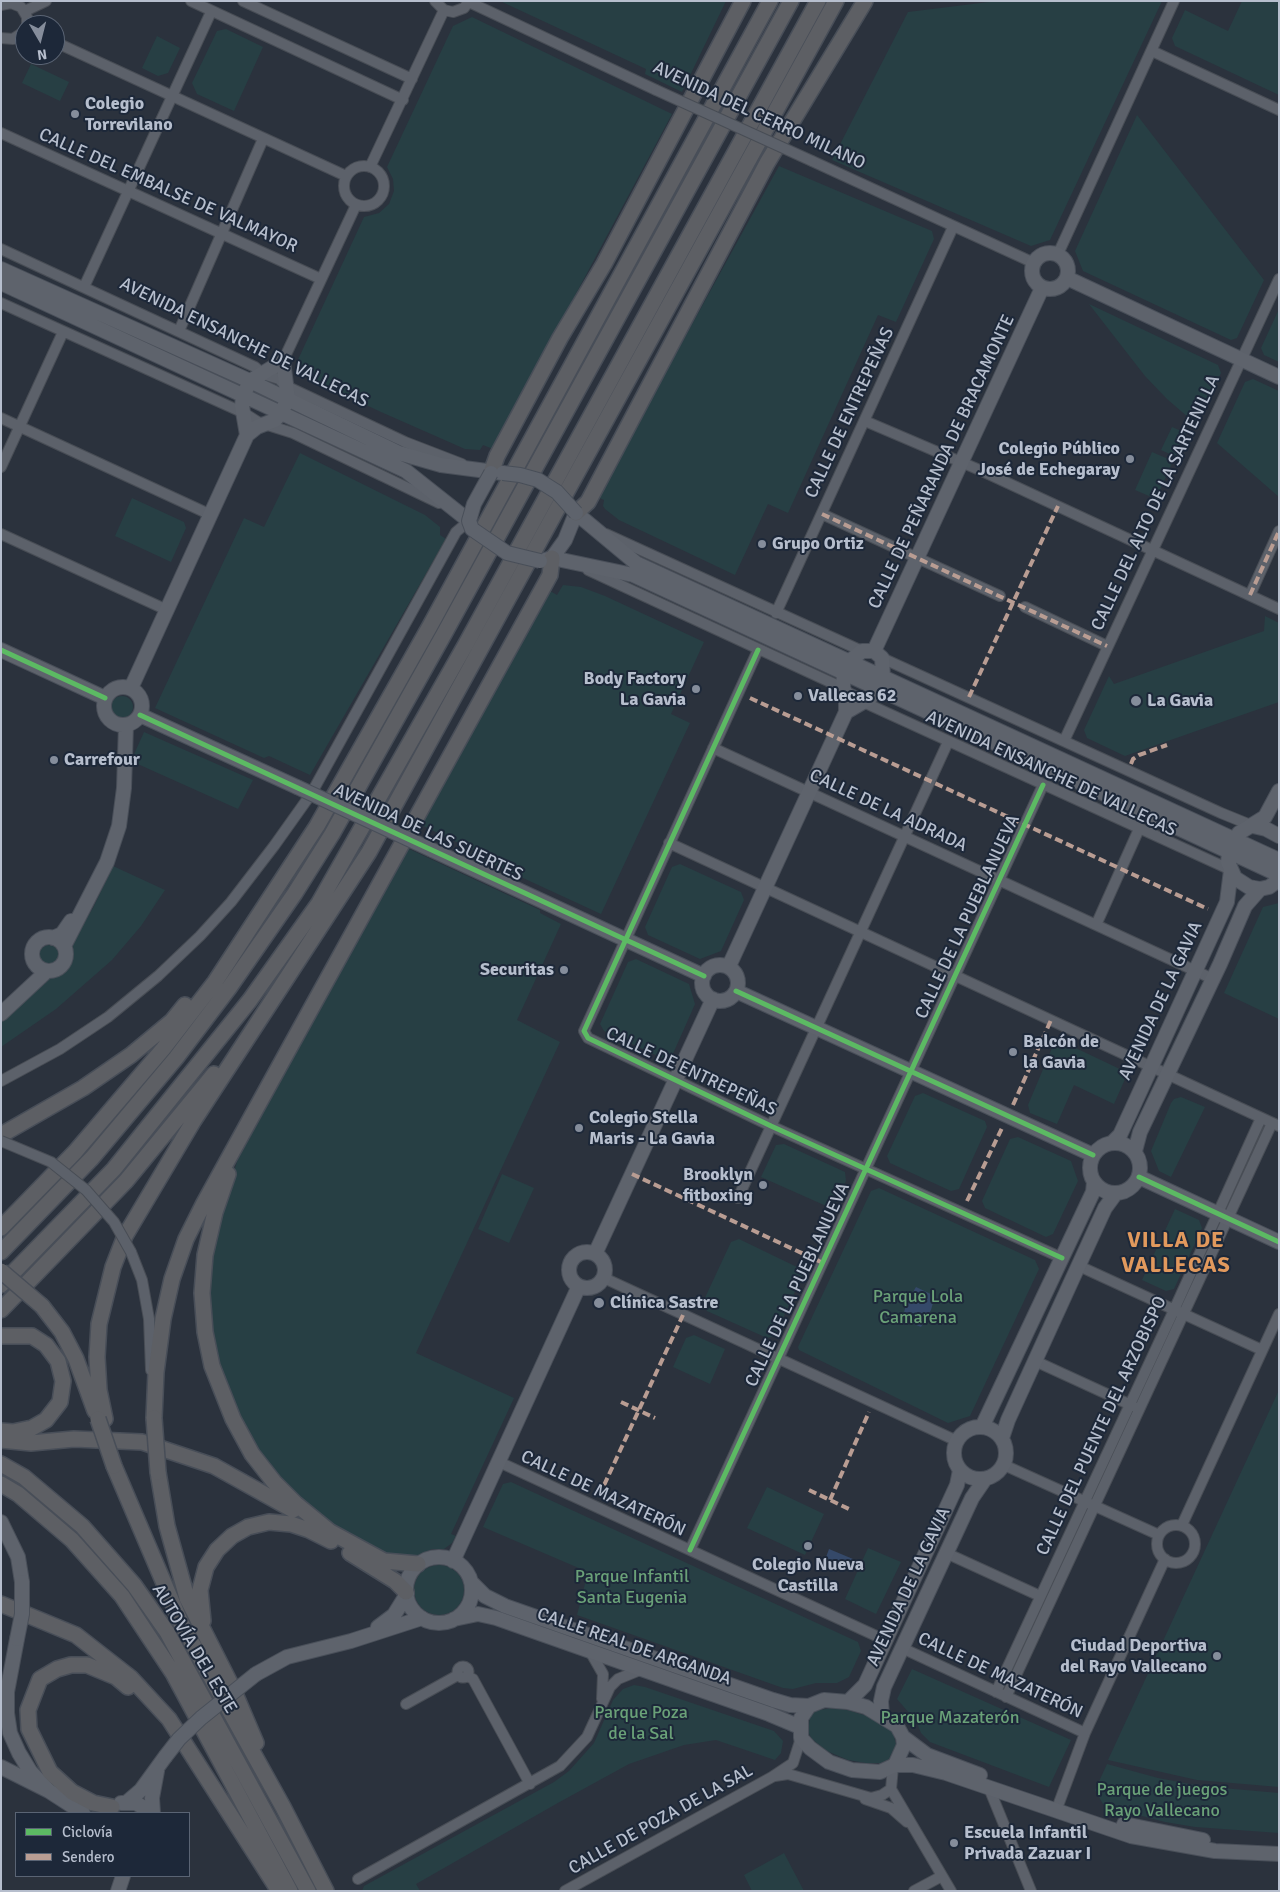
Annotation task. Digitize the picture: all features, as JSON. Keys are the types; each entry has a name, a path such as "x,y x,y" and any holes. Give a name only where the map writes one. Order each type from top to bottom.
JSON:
{"highway":[{"path":"497,473 497,456 560,338 604,264 743,1"},
{"path":"1,1228 75,1152 163,1049 215,982 317,826 425,635 769,1"},
{"path":"1,1252 92,1158 176,1058 235,980 326,842 449,626 791,1"},
{"path":"1,1285 120,1161 250,1000 319,903 462,653 818,1"},
{"path":"102,1419 97,1357 104,1298 125,1236 154,1184 253,1026 370,852 836,1"},
{"path":"792,81 842,1"},
{"path":"576,513 588,502 767,163 865,1"},
{"path":"283,1807 232,1689 187,1598 167,1526 158,1472 154,1418 156,1372 163,1319 172,1280 186,1240 204,1203 550,575 552,558"},
{"path":"1,1135 83,1088 131,1055 172,1021 209,978 246,925 264,908"},
{"path":"1,1310 126,1181 253,1026"},
{"path":"263,1096 231,1166 215,1212 205,1255 202,1293 205,1332 212,1366 222,1395 252,1454 285,1493 334,1535"},
{"path":"1,1271 42,1306 62,1332 102,1419 145,1543 181,1623 283,1807 326,1891"},
{"path":"1,1336 32,1336 46,1345 58,1361 63,1381 60,1402 46,1420 32,1428 13,1432 1,1432"},
{"path":"1,1440 31,1443 74,1439 142,1442 214,1466 277,1500 334,1535 384,1561 418,1564"},
{"name":"AUTOVÍA DEL ESTE","path":"1,1464 24,1478 82,1526 134,1585 166,1632 201,1693 308,1891"},
{"name":"AUTOVÍA DEL ESTE","path":"1,1484 18,1494 72,1540 122,1596 173,1673 290,1891"},
{"path":"208,1642 201,1611 200,1590 206,1567 217,1550 232,1536 248,1527 269,1522 291,1524 309,1530 395,1581 407,1593"},
{"path":"1,1604 76,1635 131,1678 168,1719 279,1891"},
{"path":"109,1810 72,1792 50,1772 29,1729 28,1710 33,1693 40,1679 57,1669 71,1665 87,1665 116,1677 140,1698 209,1782"}],"main road":[{"path":"1042,254 1058,254 1066,263 1067,278 1059,287 1047,290 1042,288 1033,277 1034,263 1042,254"},
{"name":"AVENIDA ENSANCHE DE VALLECAS","path":"1,269 250,381 287,393 399,453 424,461 497,473 520,474 538,480 557,492 576,513 600,531 636,563 847,667"},
{"path":"1067,278 1279,377"},
{"name":"AVENIDA ENSANCHE DE VALLECAS","path":"1,283 406,471 430,489 449,508 469,521 472,528 489,542 507,553 532,561 552,558 633,575 880,682 1232,846 1279,875"},
{"name":"CALLE DE PEÑARANDA DE BRACAMONTE","path":"847,667 873,654 1042,288"},
{"path":"130,688 247,435 243,396 250,381 283,361 287,393 281,414 247,435"},
{"path":"469,521 478,495 497,473"},
{"path":"552,558 565,540 576,513"},
{"path":"1,650 105,698"},
{"name":"CALLE DE PEÑARANDA DE BRACAMONTE","path":"873,654 880,682"},
{"path":"846,712 844,691 847,667"},
{"path":"729,966 846,712 861,701 870,698 880,682"},
{"path":"116,688 130,688 141,699 140,715 137,720 122,725 106,715 104,710 105,698 116,688"},
{"name":"AVENIDA ENSANCHE DE VALLECAS","path":"844,691 861,701"},
{"name":"AVENIDA DE LAS SUERTES","path":"140,715 704,976"},
{"path":"122,725 124,788 119,826 107,862 64,946 65,962 57,970 47,971 37,966 32,952 36,944 42,939 53,938 62,934 86,894 104,850 118,786 122,725"},
{"path":"1232,846 1245,829 1253,826 1271,809 1279,791"},
{"path":"1253,826 1266,829 1279,836"},
{"name":"AVENIDA ENSANCHE DE VALLECAS","path":"1232,846 1279,860"},
{"name":"AVENIDA DE LA GAVIA","path":"1113,1142 1120,1135 1229,899 1232,846"},
{"path":"1231,870 1241,884 1260,889"},
{"name":"AVENIDA DE LA GAVIA","path":"1135,1151 1140,1132 1245,906 1260,889 1270,887 1279,880"},
{"path":"53,938 64,946"},
{"path":"1,1003 26,978 34,961"},
{"path":"714,966 729,966 738,977 736,991 726,1000 713,999 703,987 704,976 714,966"},
{"path":"1,1014 47,971"},
{"path":"736,991 1093,1155"},
{"path":"595,1254 713,999"},
{"path":"982,1427 1094,1192 1094,1182 1090,1170 1093,1155 1104,1144 1113,1142 1128,1145 1135,1151 1140,1163 1139,1177 1130,1188 1116,1193 1105,1208 1034,1361 1002,1438"},
{"path":"1139,1177 1279,1242"},
{"path":"1094,1182 1101,1189 1116,1193"},
{"path":"583,1252 595,1254 604,1262 606,1267 604,1278 595,1286 579,1286 571,1278 570,1265 583,1252"},
{"path":"453,1560 579,1286"},
{"path":"982,1427 990,1429 1002,1438 1006,1447 1004,1466 999,1472 984,1479 976,1479 960,1470 954,1456 957,1441 964,1434 972,1429 982,1427"},
{"name":"AVENIDA DE LA GAVIA","path":"848,1702 865,1685 957,1485 960,1470"},
{"name":"AVENIDA DE LA GAVIA","path":"882,1715 882,1691 946,1553 984,1479"},
{"path":"1,1522 18,1557 22,1582 22,1614 7,1692 7,1713 10,1733 30,1771 50,1792"},
{"path":"442,1557 453,1560 466,1572 471,1582 470,1600 461,1615 454,1619 434,1623 422,1618 413,1609 407,1593 407,1580 418,1564 430,1558 442,1557"},
{"name":"CALLE REAL DE ARGANDA","path":"471,1582 485,1596 505,1606 790,1706 809,1706"},
{"path":"367,1634 394,1615 407,1593"},
{"name":"CALLE REAL DE ARGANDA","path":"454,1619 485,1614 591,1653 769,1714 800,1732"},
{"path":"109,1810 127,1802 141,1790 179,1739 201,1718 256,1674 287,1657 422,1618"},
{"path":"1279,1845 1248,1844 1187,1837 1133,1827 1059,1803 927,1755 904,1737 897,1726 882,1715 848,1702 824,1700 809,1706 804,1712 800,1732 819,1756 852,1770 880,1772 894,1766 923,1767 1132,1836 1215,1851 1279,1854"},
{"path":"894,1766 903,1752 904,1737"},
{"path":"153,1812 152,1798 162,1762"},
{"path":"1,1767 50,1792 81,1812"},
{"path":"127,1802 136,1803 151,1812"},
{"path":"112,1877 113,1891"},
{"path":"118,1891 123,1877"}],"street":[{"path":"25,11 46,1"},
{"path":"191,1 211,12 403,100"},
{"path":"243,1 412,79"},
{"path":"436,1 444,10 456,12 464,8 469,1"},
{"name":"AVENIDA DEL CERRO MILANO","path":"469,1 656,90 1034,263"},
{"path":"1058,254 1174,1"},
{"path":"1,5 16,4 25,11 26,15"},
{"path":"370,167 444,10"},
{"path":"84,287 211,12"},
{"path":"1,38 15,38"},
{"path":"65,47 346,176"},
{"path":"1152,51 1279,110"},
{"name":"CALLE DEL EMBALSE DE VALMAYOR","path":"1,133 321,279"},
{"path":"179,331 263,138"},
{"path":"357,167 370,167 383,179 382,196 367,206 356,205 346,196 344,182 346,176 357,167"},
{"path":"283,361 356,205"},
{"name":"CALLE DE ENTREPEÑAS","path":"776,613 953,227"},
{"name":"AVENIDA ENSANCHE DE VALLECAS","path":"1,249 255,367 263,374 279,379 287,393"},
{"name":"CALLE DEL ALTO DE LA SARTENILLA","path":"1064,741 1279,279"},
{"name":"AVENIDA ENSANCHE DE VALLECAS","path":"1,304 244,413 258,422 293,433 449,508"},
{"path":"1,467 62,332"},
{"path":"1,418 211,515"},
{"path":"865,421 962,462 1279,609"},
{"path":"822,514 1000,596"},
{"path":"1,1081 60,1049 108,1017 158,976 200,936 231,902 311,794 456,532 469,521"},
{"name":"AVENIDA ENSANCHE DE VALLECAS","path":"600,531 776,613 873,654 1217,812 1253,826"},
{"path":"1250,596 1279,531"},
{"path":"1,534 167,610"},
{"name":"AVENIDA ENSANCHE DE VALLECAS","path":"573,563 844,691"},
{"path":"1025,607 1107,646"},
{"name":"CALLE DE ENTREPEÑAS","path":"758,650 624,939 584,1031 588,1038 771,1126 1062,1258"},
{"name":"AVENIDA ENSANCHE DE VALLECAS","path":"861,701 1231,870"},
{"path":"738,1198 948,742"},
{"name":"CALLE DE LA ADRADA","path":"713,748 1212,979"},
{"name":"CALLE DE LA PUEBLANUEVA","path":"690,1550 1043,785"},
{"path":"1096,925 1139,829"},
{"path":"668,843 1275,1125"},
{"name":"CALLE DEL PUENTE DEL ARZOBISPO","path":"1006,1697 1140,1409 1179,1312 1222,1216 1261,1118"},
{"name":"CALLE DEL PUENTE DEL ARZOBISPO","path":"1222,1216 1275,1125"},
{"path":"1,1141 51,1162 86,1190 114,1222 131,1252 142,1280 149,1319 154,1418"},
{"path":"1079,1266 1262,1350"},
{"path":"604,1278 957,1441"},
{"name":"CALLE DEL PUENTE DEL ARZOBISPO","path":"996,1692 1129,1405 1179,1312"},
{"path":"1182,1525 1279,1314"},
{"path":"1034,1361 1140,1409"},
{"name":"CALLE DE MAZATERÓN","path":"499,1462 885,1640"},
{"path":"1004,1466 1159,1535"},
{"path":"1182,1525 1194,1534 1196,1540 1194,1552 1181,1562 1165,1560 1157,1546 1159,1535 1167,1526 1182,1525"},
{"path":"946,1553 1040,1596"},
{"path":"1059,1803 1085,1732 1165,1560"},
{"name":"CALLE DE MAZATERÓN","path":"902,1648 1085,1732"},
{"path":"591,1653 603,1674 601,1705"},
{"path":"358,1879 560,1766 578,1748 593,1725 601,1705 618,1679 640,1670"},
{"path":"406,1704 463,1675 473,1679 530,1784"},
{"path":"793,1763 800,1732"},
{"name":"CALLE DE POZA DE LA SAL","path":"565,1891 772,1777 793,1763 808,1778"},
{"path":"894,1766 891,1789 951,1891"},
{"name":"CALLE DE POZA DE LA SAL","path":"772,1777 788,1774 808,1778 858,1795 896,1811 910,1824"},
{"path":"988,1788 1031,1891"},
{"name":"CALLE DE POZA DE LA SAL","path":"858,1795 877,1797 891,1789"},
{"path":"914,1891 942,1876"}],"green space":[{"path":"500,1 726,1 682,92 645,74 646,69"},
{"path":"997,1 1162,1 1050,240 1031,246 832,160 908,12"},
{"path":"1242,1 1279,1 1279,95 1175,46 1172,38 1185,10 1228,31"},
{"path":"472,17 672,114 493,449 483,445 480,450 465,449 381,412 298,373 296,364 364,217 379,213 389,204 394,191 393,179 387,167 453,26"},
{"path":"226,29 263,47 234,111 197,94 192,83 217,31"},
{"path":"157,36 180,48 168,73 158,76 142,68"},
{"path":"31,65 69,82 60,101 22,83"},
{"path":"1137,115 1264,280 1237,338 1231,340 1083,271 1075,251"},
{"path":"779,166 932,231 934,239 896,322 878,315 788,513 768,504 735,575 619,520 605,509 603,506 604,500 597,497"},
{"path":"1089,304 1218,365 1221,373 1196,424 1167,399 1145,376"},
{"path":"1279,309 1279,362 1264,355 1261,348"},
{"path":"1253,379 1279,391 1279,497 1217,443 1245,382"},
{"path":"1172,427 1186,433 1176,457 1161,450"},
{"path":"1152,452 1173,461 1156,499 1135,490"},
{"path":"300,453 425,515 440,527 440,535 446,539 310,775 269,756 264,758 155,708 244,518 264,527"},
{"path":"132,498 184,522 186,528 171,562 115,536"},
{"path":"563,585 581,587 605,596 704,642 671,714 690,723 601,914 471,854 473,850 419,824 550,591 557,595"},
{"path":"1265,616 1279,623 1279,702 1125,756 1087,738 1084,730 1109,676 1114,684 1264,631"},
{"path":"122,696 130,699 133,707 130,715 122,718 114,715 111,707 114,699"},
{"path":"144,732 253,780 238,809 131,761"},
{"path":"407,848 540,910 540,913 561,924 517,1020 560,1042 416,1353 514,1398 451,1534 456,1536 452,1543 444,1549 432,1549 409,1560 397,1561 329,1526 284,1484 260,1452 239,1420 223,1381 212,1335 208,1294 210,1256 219,1215 238,1159"},
{"path":"680,864 741,892 744,900 721,951 700,959 648,935 645,927 672,867"},
{"path":"113,866 165,890 141,926 112,960 56,1009 1,1047 1,1021 45,980 62,974 68,968 73,941 93,908"},
{"path":"1279,903 1279,1019 1224,993 1263,907"},
{"path":"49,945 56,948 59,955 56,962 49,965 42,962 39,955 42,948"},
{"path":"636,959 689,984 695,1004 672,1056 664,1059 604,1031 600,1024 628,962"},
{"path":"1063,1042 1124,1071 1125,1079 1114,1104 1074,1085 1057,1124 1030,1113 1028,1105 1052,1048"},
{"path":"923,1093 985,1121 987,1127 959,1189 951,1191 890,1163 887,1156 915,1096"},
{"path":"1181,1097 1205,1107 1171,1177 1159,1171 1151,1151 1171,1103 1174,1099"},
{"path":"1018,1137 1071,1161 1078,1181 1053,1234 1046,1237 985,1208 982,1201 1010,1139"},
{"path":"784,1144 845,1172 846,1181 833,1209 761,1177 776,1145"},
{"path":"502,1174 534,1188 509,1243 478,1229"},
{"name":"Parque Lola Camarena","path":"879,1188 1035,1260 1039,1269 970,1416 948,1423 799,1350 798,1347 871,1191"},
{"path":"1175,1209 1199,1220 1202,1228 1174,1289 1166,1291 1142,1280"},
{"path":"739,1239 799,1268 802,1276 775,1336 767,1338 707,1311 703,1302 731,1242"},
{"path":"694,1335 725,1349 710,1384 673,1367 686,1338"},
{"name":"Ciudad Deportiva del Rayo Vallecano","path":"1279,1390 1279,1787 1197,1780 1108,1760"},
{"name":"Parque Infantil Santa Eugenia","path":"511,1482 858,1642 861,1651 849,1677 837,1683 816,1683 793,1689 783,1688 577,1615 588,1572 483,1527 503,1484"},
{"path":"767,1487 824,1514 805,1555 747,1528"},
{"path":"868,1548 901,1562 876,1614 845,1599"},
{"path":"439,1565 449,1567 457,1572 462,1580 464,1590 462,1600 457,1608 449,1613 439,1615 429,1613 421,1608 416,1600 414,1590 416,1580 421,1572 429,1567"},
{"name":"Parque Mazaterón","path":"912,1669 1071,1740 1049,1787 930,1742 921,1733 916,1721 897,1699"},
{"name":"Parque Poza de la Sal","path":"634,1685 645,1687 774,1731 783,1741 781,1753 775,1760 716,1740 684,1745 629,1764 556,1804 416,1884 420,1891 362,1891 364,1886 554,1782 569,1771 594,1743 613,1700 623,1689"},
{"path":"831,1708 847,1710 871,1717 888,1728 893,1733 896,1744 889,1759 881,1763 848,1760 827,1751 812,1739 808,1732 810,1717 815,1711"},
{"name":"Parque de juegos Rayo Vallecano","path":"1107,1764 1158,1778 1200,1786 1279,1793 1279,1833 1195,1827 1165,1822 1104,1806 1095,1790"},
{"path":"784,1853 804,1891 752,1891 744,1875"}],"water":[{"path":"916,1287 935,1296 931,1310 921,1327 902,1319 907,1302"},
{"path":"829,1549 853,1559 848,1570 825,1560"}],"marked path":[{"path":"969,697 1058,506"},
{"path":"822,514 1107,646"},
{"path":"1250,595 1279,531"},
{"path":"750,698 1208,909"},
{"path":"1131,764 1133,759 1139,755 1167,745"},
{"path":"1013,1105 1051,1020"},
{"path":"967,1201 1002,1128"},
{"path":"632,1174 823,1263"},
{"path":"599,1496 683,1315"},
{"path":"621,1402 655,1418"},
{"path":"830,1500 869,1412"},
{"path":"809,1490 851,1510"}],"cycle path":[{"path":"1,650 105,698"},
{"path":"758,650 584,1031 588,1038 771,1126 1062,1258"},
{"path":"140,715 704,976"},
{"path":"690,1550 1043,785"},
{"path":"736,991 1093,1155"},
{"path":"1139,1177 1279,1242"}],"place":[{"name":"Colegio Torrevilano","path":"75,114"},
{"name":"Colegio Público José de Echegaray","path":"1130,459"},
{"name":"Grupo Ortiz","path":"762,544"},
{"name":"Body Factory La Gavia","path":"696,689"},
{"name":"Vallecas 62","path":"798,696"},
{"name":"La Gavia","path":"1136,701"},
{"name":"Carrefour","path":"54,760"},
{"name":"Securitas","path":"564,970"},
{"name":"Balcón de la Gavia","path":"1013,1052"},
{"name":"Colegio Stella Maris - La Gavia","path":"579,1128"},
{"name":"Brooklyn fitboxing","path":"763,1185"},
{"name":"Clínica Sastre","path":"599,1303"},
{"name":"Colegio Nueva Castilla","path":"808,1546"},
{"name":"Ciudad Deportiva del Rayo Vallecano","path":"1217,1656"},
{"name":"Escuela Infantil Privada Zazuar I","path":"954,1843"}],"district":[{"name":"VILLA DE VALLECAS","path":"1176,1254"}]}
